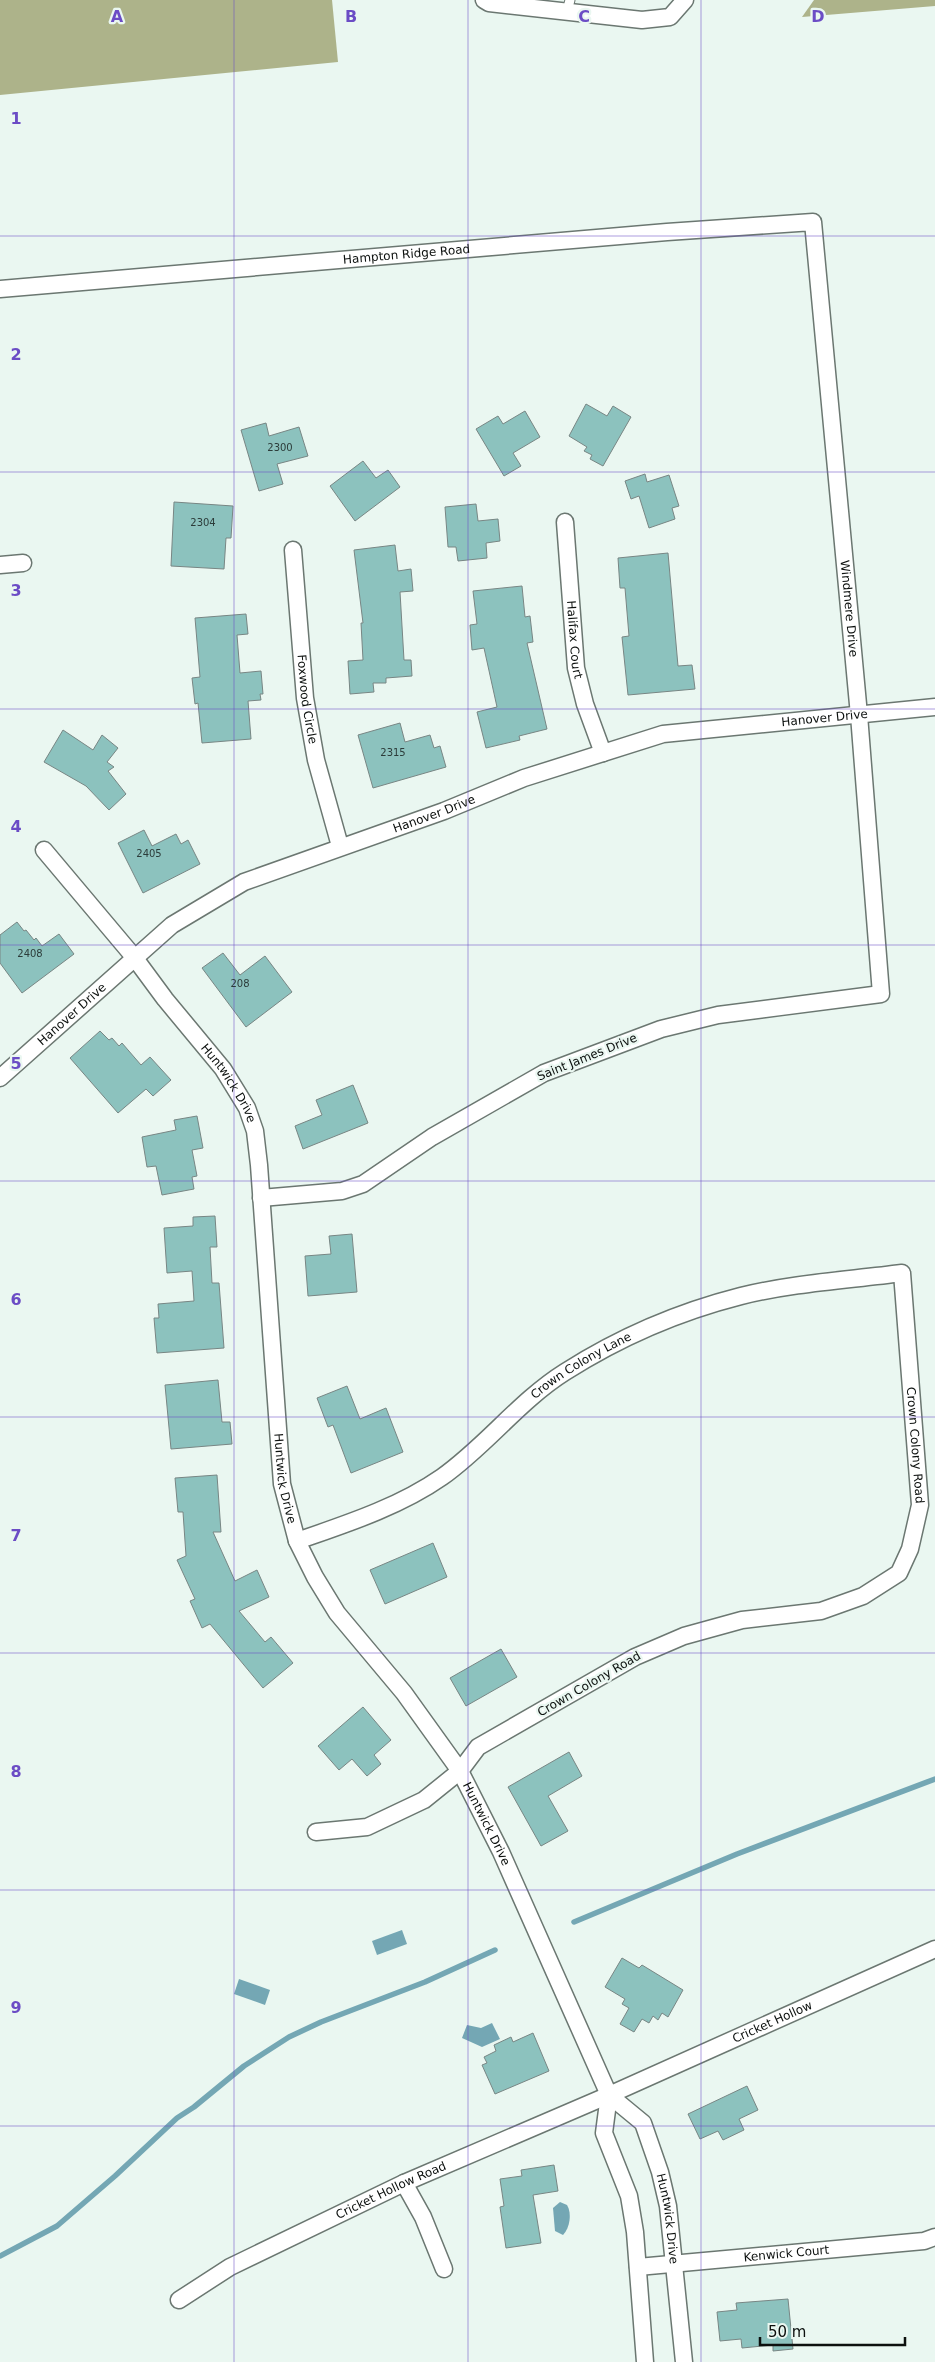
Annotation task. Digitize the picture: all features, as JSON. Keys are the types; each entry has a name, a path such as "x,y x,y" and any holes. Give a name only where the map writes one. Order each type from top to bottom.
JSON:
{"street":[{"path":"484,0 489,3 568,5 655,19 670,17 685,0"},
{"name":"Hampton Ridge Road","path":"0,288 667,232 813,222"},
{"name":"Windmere Drive","path":"813,222 859,714 881,994"},
{"name":"Halifax Court","path":"565,522 576,668 585,704 603,753"},
{"name":"Foxwood Circle","path":"293,550 305,698 316,760 340,846"},
{"path":"0,565 23,563"},
{"name":"Hanover Drive","path":"0,1078 172,925 236,886 340,846 444,810 524,778 663,734 935,707"},
{"name":"Huntwick Drive","path":"44,850 134,957 165,999 223,1069 247,1108 255,1131 282,1484 297,1540 315,1578 336,1613 404,1694 460,1772 501,1852 609,2095 643,2123 660,2172 668,2206 684,2362"},
{"name":"Saint James Drive","path":"261,1198 342,1191 363,1184 432,1137 544,1073 661,1028 718,1014 881,994"},
{"name":"Crown Colony Lane","path":"297,1540 373,1513 423,1490 461,1462 532,1397 563,1373 594,1354 660,1322 743,1296 787,1288 902,1273"},
{"name":"Crown Colony Road","path":"316,1832 367,1827 424,1800 460,1772 478,1747 635,1657 684,1636 742,1620 821,1611 862,1596 899,1572 910,1549 920,1505 902,1273"},
{"name":"Cricket Hollow","path":"609,2095 935,1949"},
{"path":"609,2095 604,2132 629,2196 638,2267 645,2362"},
{"name":"Cricket Hollow Road","path":"179,2300 230,2267 404,2183 609,2095"},
{"path":"404,2183 423,2217 444,2268"},
{"name":"Kenwick Court","path":"638,2267 924,2240 935,2237"}],"green space":[{"path":"0,0 332,0 338,62 0,95"},
{"path":"814,0 935,0 935,6 802,17"}],"water":[{"path":"402,1930 407,1944 377,1955 372,1941"},
{"path":"239,1979 270,1990 265,2005 234,1994"},
{"path":"492,2023 500,2039 482,2047 462,2038 467,2025 481,2028"},
{"path":"560,2202 567,2205 570,2216 569,2225 563,2235 555,2231 553,2208"}],"building":[{"path":"586,404 607,416 613,406 631,417 603,466 590,459 592,455 584,451 587,447 569,436"},
{"path":"525,411 540,437 513,453 521,466 504,476 476,429 498,416 503,424"},
{"path":"266,423 269,436 299,427 308,456 277,464 283,484 259,491 241,430"},
{"path":"363,461 376,478 388,470 400,487 355,521 330,486"},
{"path":"645,474 647,482 669,475 679,506 672,508 675,519 649,528 639,496 631,499 625,481"},
{"path":"174,502 233,506 231,538 226,538 224,569 171,566"},
{"path":"476,504 478,521 498,519 500,541 486,543 487,558 458,561 456,547 448,547 445,507"},
{"path":"395,545 398,571 411,569 413,591 400,592 404,660 411,660 412,676 386,678 386,683 373,683 374,692 350,694 348,661 363,660 361,623 363,623 354,550"},
{"path":"668,553 678,666 692,665 695,689 628,695 622,637 629,636 625,588 620,588 618,558"},
{"path":"522,586 525,617 530,616 533,642 527,643 547,729 519,736 520,740 486,748 477,712 497,707 484,648 472,650 470,625 477,624 473,591"},
{"path":"246,614 248,634 237,635 240,673 261,671 263,694 260,694 261,700 248,701 251,739 202,743 198,703 195,704 192,678 200,677 195,618"},
{"path":"400,723 405,742 430,735 434,748 440,746 446,767 373,788 358,735"},
{"path":"63,730 93,750 102,735 118,748 107,762 114,767 108,771 126,794 109,810 86,786 44,762"},
{"path":"144,830 152,846 176,834 181,844 188,840 200,864 143,893 118,843"},
{"path":"17,922 24,931 26,930 34,940 36,938 42,946 59,934 74,954 22,993 0,963 0,935"},
{"path":"223,953 240,975 265,956 292,992 246,1027 202,968"},
{"path":"100,1031 109,1040 112,1038 119,1046 122,1043 141,1065 150,1057 171,1080 153,1096 146,1089 118,1113 70,1058"},
{"path":"353,1085 368,1123 303,1149 295,1126 322,1115 316,1100"},
{"path":"197,1116 203,1148 192,1150 197,1176 192,1177 194,1189 162,1195 156,1166 147,1167 142,1137 176,1130 174,1120"},
{"path":"215,1216 217,1247 210,1247 212,1283 219,1283 224,1348 157,1353 154,1318 159,1318 158,1304 194,1301 192,1271 167,1273 164,1228 193,1226 193,1217"},
{"path":"352,1234 357,1292 308,1296 305,1256 331,1254 329,1236"},
{"path":"218,1380 222,1422 230,1422 232,1444 171,1449 165,1385"},
{"path":"347,1386 360,1419 386,1408 403,1452 351,1473 333,1425 328,1427 317,1398"},
{"path":"217,1475 221,1532 213,1532 235,1581 257,1570 269,1597 239,1611 265,1642 271,1637 293,1663 263,1688 210,1624 202,1628 190,1601 195,1599 177,1560 186,1556 183,1512 178,1512 175,1478"},
{"path":"433,1543 447,1577 385,1604 370,1570"},
{"path":"501,1649 517,1677 466,1706 450,1678"},
{"path":"363,1707 391,1740 374,1755 381,1764 367,1776 352,1759 339,1770 318,1746"},
{"path":"569,1752 582,1776 548,1796 568,1831 541,1846 508,1787"},
{"path":"622,1958 639,1968 642,1965 683,1990 668,2017 662,2013 658,2020 653,2016 649,2023 642,2019 634,2032 620,2024 629,2008 622,2004 625,1999 605,1987"},
{"path":"533,2033 549,2071 495,2094 482,2065 487,2063 484,2057 496,2051 494,2045 511,2037 513,2042"},
{"path":"747,2086 758,2110 739,2119 744,2130 723,2140 718,2131 700,2139 688,2114"},
{"path":"554,2165 558,2191 533,2195 541,2243 506,2248 500,2207 504,2206 500,2179 522,2176 521,2170"},
{"path":"788,2299 793,2349 773,2351 773,2345 742,2348 741,2339 720,2341 717,2312 737,2310 736,2303"}],"waterway":[{"path":"574,1922 737,1854 935,1779"},
{"path":"0,2256 57,2226 115,2176 177,2118 194,2107 244,2066 289,2037 321,2022 425,1982 495,1950"}]}
